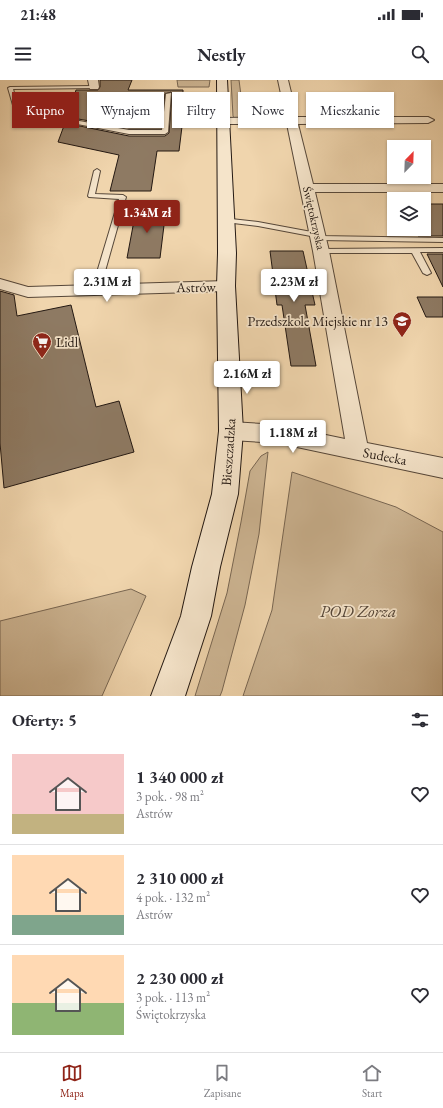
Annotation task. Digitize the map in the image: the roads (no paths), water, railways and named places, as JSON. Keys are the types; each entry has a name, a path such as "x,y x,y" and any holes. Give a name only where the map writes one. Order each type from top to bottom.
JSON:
{"street":[{"name":"Bieszczadzka","path":"222,80 222,92"},
{"name":"Świętokrzyska","path":"283,80 286,92"},
{"path":"298,121 428,120"},
{"name":"Bieszczadzka","path":"168,696 196,616 224,494 231,431 226,286 223,128"},
{"name":"Świętokrzyska","path":"293,128 319,242 358,451"},
{"path":"306,188 443,188"},
{"name":"Astrów","path":"0,284 28,292 226,286"},
{"name":"Sudecka","path":"231,431 278,434 443,468"}],"lane":[{"path":"94,84 7,88 17,111 129,132 165,132 169,94"},
{"path":"96,289 123,196 91,196 97,171"},
{"path":"225,220 258,224 319,242 414,250 443,250"},
{"path":"319,242 443,240"},
{"path":"414,250 427,273"}],"place":[{"name":"Przedszkole Miejskie nr 13","path":"402,338"},
{"name":"Lidl","path":"42,359"}],"park label":[{"name":"POD Zorza","path":"358,611"}]}
